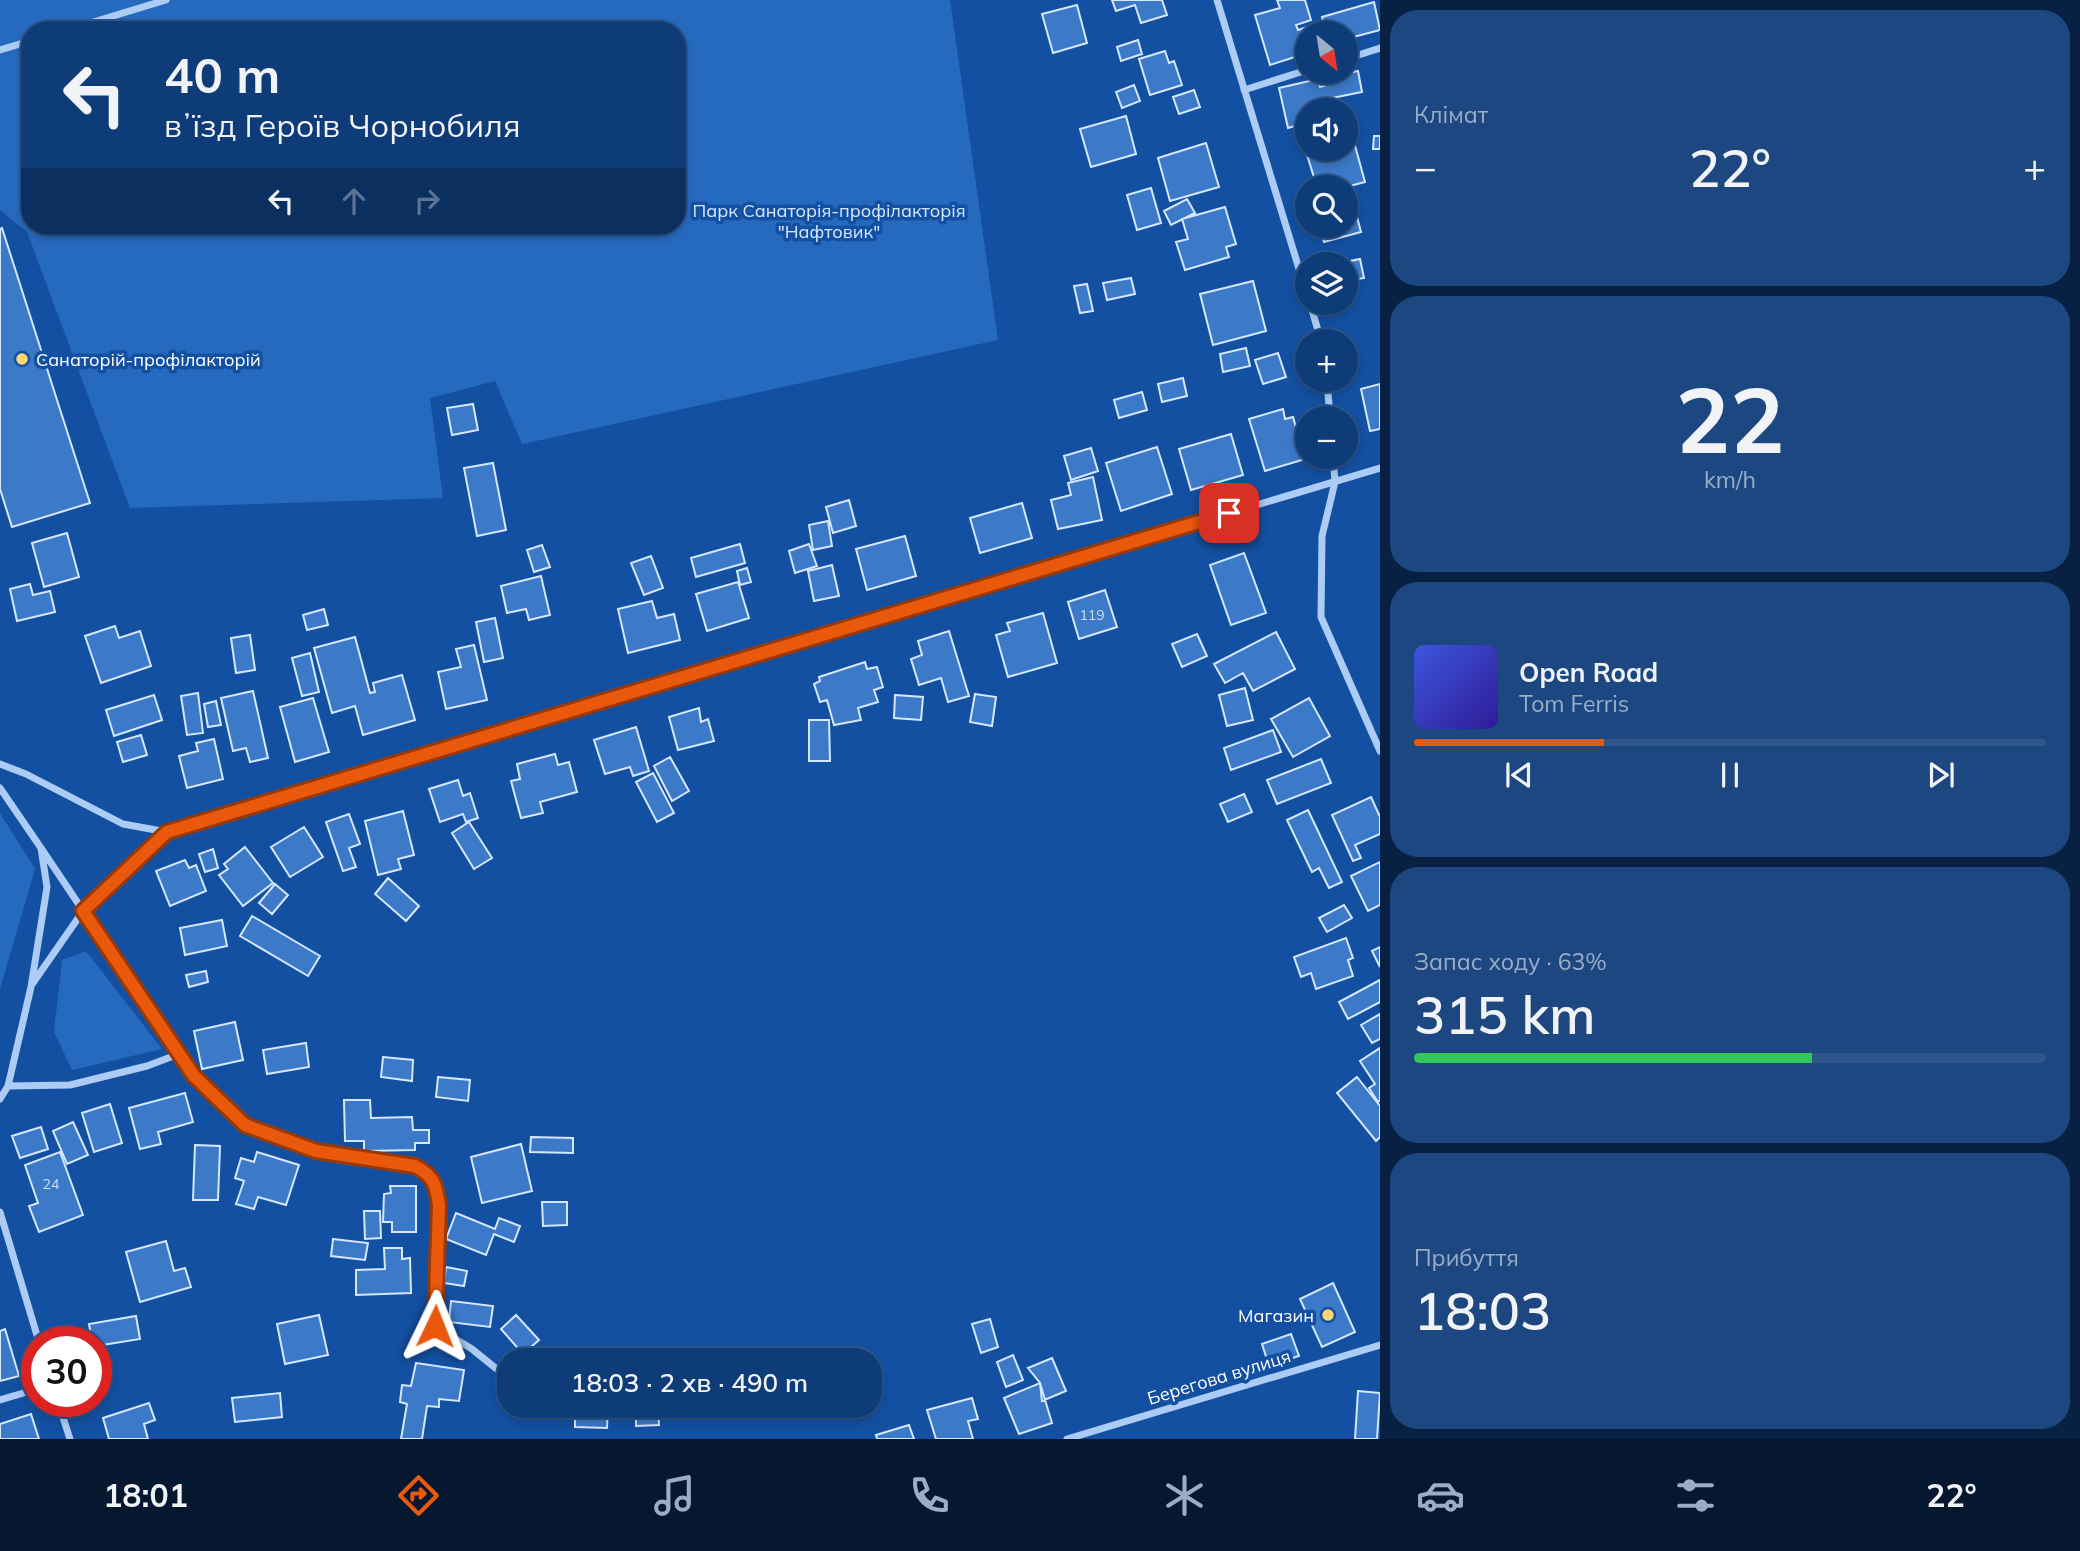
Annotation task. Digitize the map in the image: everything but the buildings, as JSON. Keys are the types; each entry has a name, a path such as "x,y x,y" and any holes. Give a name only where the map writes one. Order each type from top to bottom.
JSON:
{"street":[{"path":"97,21 166,0"},
{"path":"1217,0 1295,256"},
{"path":"0,50 21,44"},
{"path":"1358,55 1380,48"},
{"path":"1244,90 1295,74"},
{"path":"31,987 83,911 167,832 1380,468"},
{"path":"1334,469 1335,482 1322,536 1321,618 1380,751"},
{"path":"0,764 26,774 123,824 167,832"},
{"path":"0,788 178,1054 194,1076 245,1125 316,1151 415,1166 429,1174 437,1189 439,1205 435,1326 472,1349 497,1369"},
{"path":"0,1098 8,1086 31,987 47,887 41,848"},
{"path":"8,1086 70,1085 147,1066 178,1054"},
{"path":"0,1212 34,1326"},
{"name":"Берегова вулиця","path":"1067,1439 1380,1345"},
{"path":"0,1400 21,1394"},
{"path":"63,1417 70,1439"}],"green space":[{"name":"Парк Санаторія-профілакторія \"Нафтовик\"","path":"0,0 950,0 998,340 522,444 495,381 430,398 443,498 130,508 28,235 686,235 686,21 21,21 21,227 0,210"},
{"path":"0,813 35,869 0,989"},
{"path":"86,951 162,1049 72,1070 54,1032 62,960"}],"place":[{"name":"Санаторій-профілакторій","path":"22,359"},
{"name":"Магазин","path":"1328,1315"}],"route":[{"path":"435,1326 439,1205 437,1189 429,1174 415,1166 316,1151 245,1125 194,1076 83,911 167,832 1229,513"}]}
